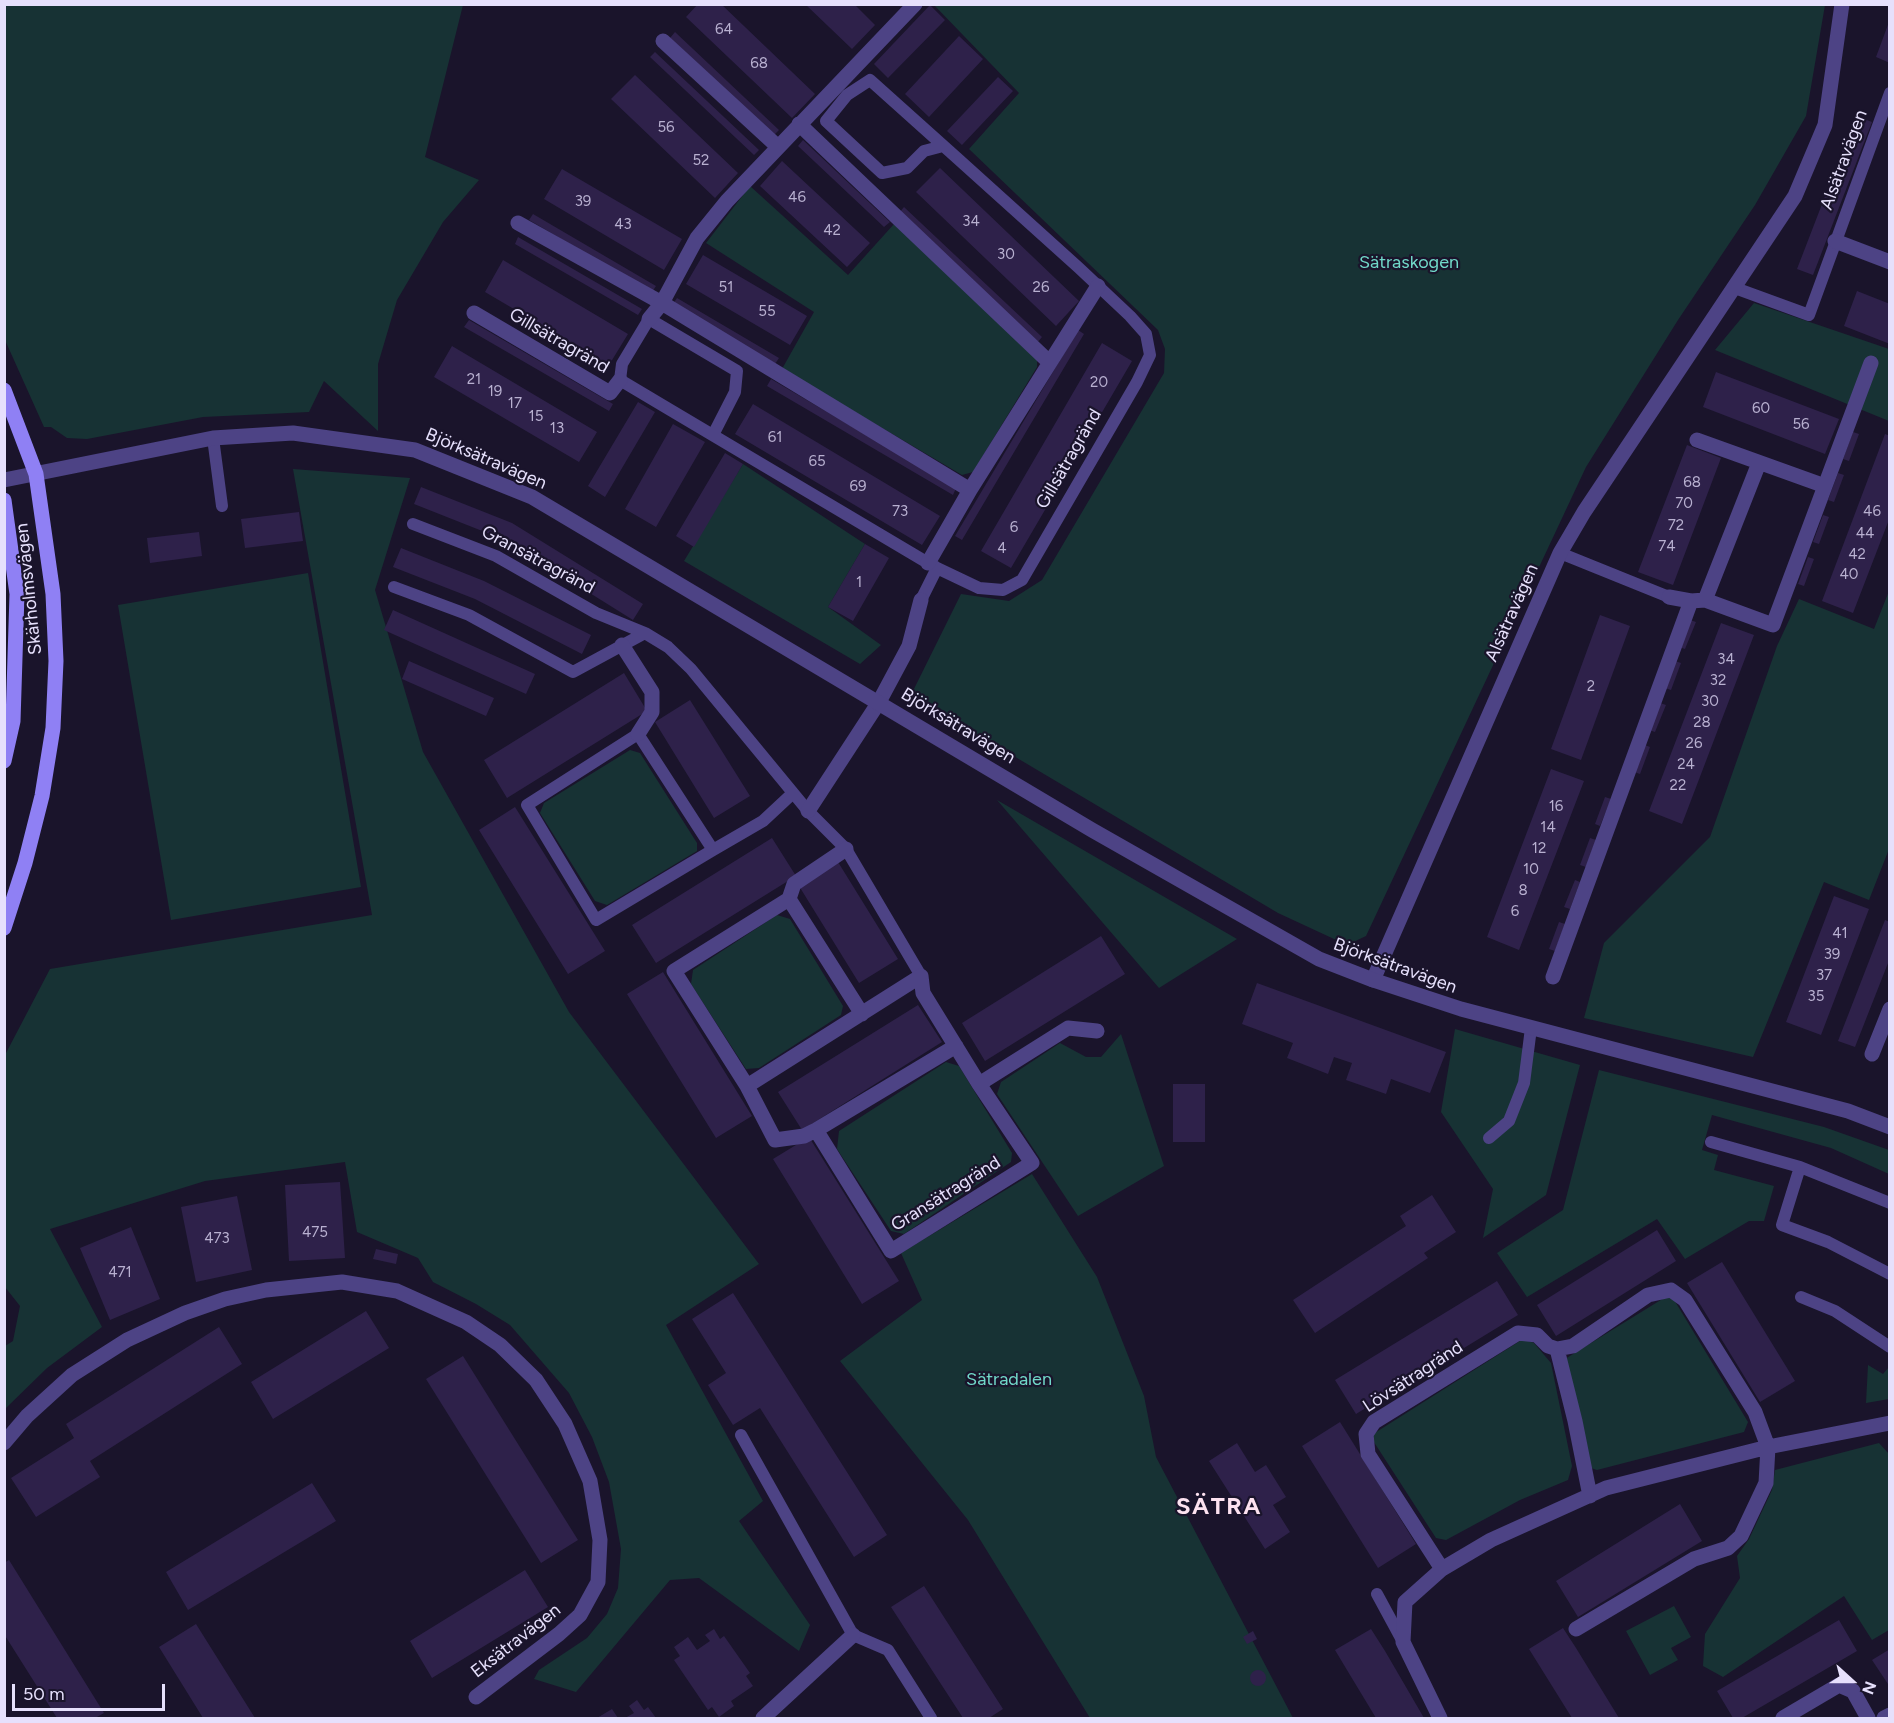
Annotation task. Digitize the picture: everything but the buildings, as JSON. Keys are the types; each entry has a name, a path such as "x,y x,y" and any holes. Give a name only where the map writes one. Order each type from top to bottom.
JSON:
{"main road":[{"name":"Skärholmsvägen","path":"4,390 36,474 53,594 56,661 53,729 42,796 26,863 4,928"},
{"name":"Skärholmsvägen","path":"4,500 17,594 13,721 4,761"}],"street":[{"name":"Gillsätragränd","path":"649,319 662,303 697,238 777,146 915,4"},
{"name":"Alsätravägen","path":"1372,980 1560,553 1590,503 1795,196 1825,125 1842,4"},
{"path":"663,41 777,146"},
{"path":"799,124 1049,362"},
{"path":"518,223 662,303 970,490"},
{"path":"1835,241 1890,262"},
{"path":"933,566 970,490 1098,286"},
{"name":"Gillsätragränd","path":"474,313 610,393 620,380"},
{"path":"1670,597 1698,601 1773,626 1871,363"},
{"name":"Björksätravägen","path":"4,480 213,438 293,433 415,450 532,497 1092,830 1319,959 1372,980 1461,1010 1580,1039 1848,1111 1890,1127"},
{"path":"1697,440 1825,486"},
{"path":"1553,977 1698,601 1759,463"},
{"path":"808,811 879,702 909,646 921,600"},
{"path":"622,645 652,692 652,712 638,734"},
{"path":"846,849 794,884 789,898 675,971 747,1086 775,1140 804,1136 816,1130 956,1046"},
{"path":"789,898 862,1014"},
{"path":"747,1086 921,976"},
{"name":"Gransätragränd","path":"816,1130 891,1251 1032,1163 979,1084 923,993 921,976"},
{"path":"1872,1054 1890,1010"},
{"path":"979,1084 1068,1028 1097,1031"},
{"name":"Eksätravägen","path":"4,1443 27,1416 72,1375 127,1340 185,1312 225,1299 277,1288 342,1282 397,1291 466,1322 500,1345 536,1380 565,1424 590,1481 600,1540 598,1582 580,1616 476,1696"},
{"path":"1576,1629 1694,1559 1728,1548 1741,1536 1766,1483 1768,1447 1755,1412 1685,1300 1671,1290 1648,1294 1573,1346 1557,1349 1590,1496"},
{"name":"Lövsätragränd","path":"1442,1569 1368,1454 1366,1434 1374,1422 1518,1333 1537,1335 1548,1346 1557,1349"},
{"path":"1440,1719 1403,1642 1405,1602 1442,1569 1491,1540 1606,1488 1768,1447 1890,1423"},
{"path":"763,1719 853,1635"},
{"path":"1783,1719 1839,1685 1853,1691 1868,1719"},
{"path":"1884,1719 1890,1715"}],"lane":[{"name":"Gillsätragränd","path":"649,319 622,364 620,380 933,566 979,588 1003,590 1022,580 1137,382 1150,355 1146,334 1098,286 944,146 870,80 847,95 826,121 882,173 907,168 924,151 944,146"},
{"name":"Alsätravägen","path":"1735,288 1809,315 1890,93"},
{"path":"649,319 737,371 735,392 713,435"},
{"path":"213,438 222,506"},
{"name":"Gransätragränd","path":"412,524 496,556 596,613 645,633 668,647 692,669 808,811 846,849 921,976"},
{"path":"1560,553 1670,597"},
{"path":"921,600 933,566"},
{"path":"394,587 469,615 573,672 645,633"},
{"path":"713,850 638,734 527,806 596,920 763,821 793,793"},
{"path":"1489,1137 1509,1121 1524,1083 1531,1028"},
{"path":"1712,1142 1800,1167 1890,1203"},
{"path":"1800,1167 1782,1225 1838,1246 1890,1274"},
{"path":"1801,1297 1835,1311 1890,1347"},
{"path":"741,1435 853,1635 888,1650 931,1719"},
{"path":"1377,1594 1403,1642"}],"green space":[{"path":"4,5 463,5 425,157 479,180 443,222 397,300 378,364 378,431 324,381 309,412 203,417 87,439 67,438 51,427 44,427 5,340"},
{"name":"Sätraskogen","path":"934,5 1825,5 1806,116 1755,205 1678,320 1586,467 1366,936 1347,945 1278,913 911,695 961,594 1009,601 1042,580 1164,373 1165,349 1158,330 969,149 1019,93"},
{"path":"750,186 848,275 894,224 1037,360 1037,367 973,472 962,475 782,369 814,312 706,243"},
{"path":"1754,303 1889,349 1889,421 1715,350"},
{"path":"743,464 865,544 828,607 881,645 860,664 684,561"},
{"path":"293,469 410,478 375,590 423,752 569,1012 759,1264 666,1325 763,1501 739,1521 810,1625 799,1651 699,1578 670,1580 576,1692 534,1679 539,1670 587,1638 607,1614 618,1588 621,1549 609,1482 592,1437 569,1393 510,1325 433,1282 418,1258 357,1232 345,1162 205,1181 50,1229 102,1327 47,1368 5,1409 5,1346 13,1341 20,1306 5,1287 5,1055 50,969 372,915"},
{"path":"308,573 361,887 171,920 118,605"},
{"path":"1889,591 1889,849 1869,900 1824,882 1753,1057 1584,1018 1604,943 1710,837 1777,646 1799,599 1874,629"},
{"path":"630,750 640,753 697,843 697,851 607,905 595,901 540,813 544,803"},
{"path":"997,800 1237,939 1159,988"},
{"path":"777,915 790,919 843,1006 841,1015 759,1068 746,1069 691,984 693,970"},
{"path":"1455,1029 1580,1065 1546,1195 1483,1238 1493,1189 1441,1112"},
{"path":"1121,1034 1164,1166 1078,1216 997,1094 1001,1082 1060,1043 1086,1057 1101,1057"},
{"path":"946,1062 959,1066 1012,1153 1011,1162 904,1234 891,1231 837,1149 839,1131"},
{"path":"1599,1070 1824,1127 1889,1150 1889,1174 1831,1148 1712,1115 1702,1150 1718,1155 1714,1170 1774,1186 1764,1221 1749,1221 1685,1259 1657,1219 1527,1297 1497,1253 1563,1210"},
{"name":"Sätradalen","path":"1032,1174 1097,1277 1144,1396 1156,1457 1293,1718 1090,1718 968,1520 840,1361 922,1300 901,1253"},
{"path":"1664,1298 1673,1298 1748,1422 1744,1432 1597,1470 1585,1466 1565,1359"},
{"path":"1523,1339 1534,1343 1551,1363 1572,1466 1568,1480 1520,1500 1446,1540 1436,1538 1370,1436"},
{"path":"1868,1365 1883,1374 1889,1367 1889,1399 1866,1403"},
{"path":"1879,1443 1889,1454 1889,1630 1872,1640 1844,1596 1723,1677 1703,1666 1705,1634 1740,1578 1737,1556 1749,1539 1772,1490 1775,1470"},
{"path":"1674,1606 1691,1637 1671,1648 1678,1660 1650,1675 1626,1631"}],"district":[{"name":"SÄTRA","path":"1219,1507"}]}
